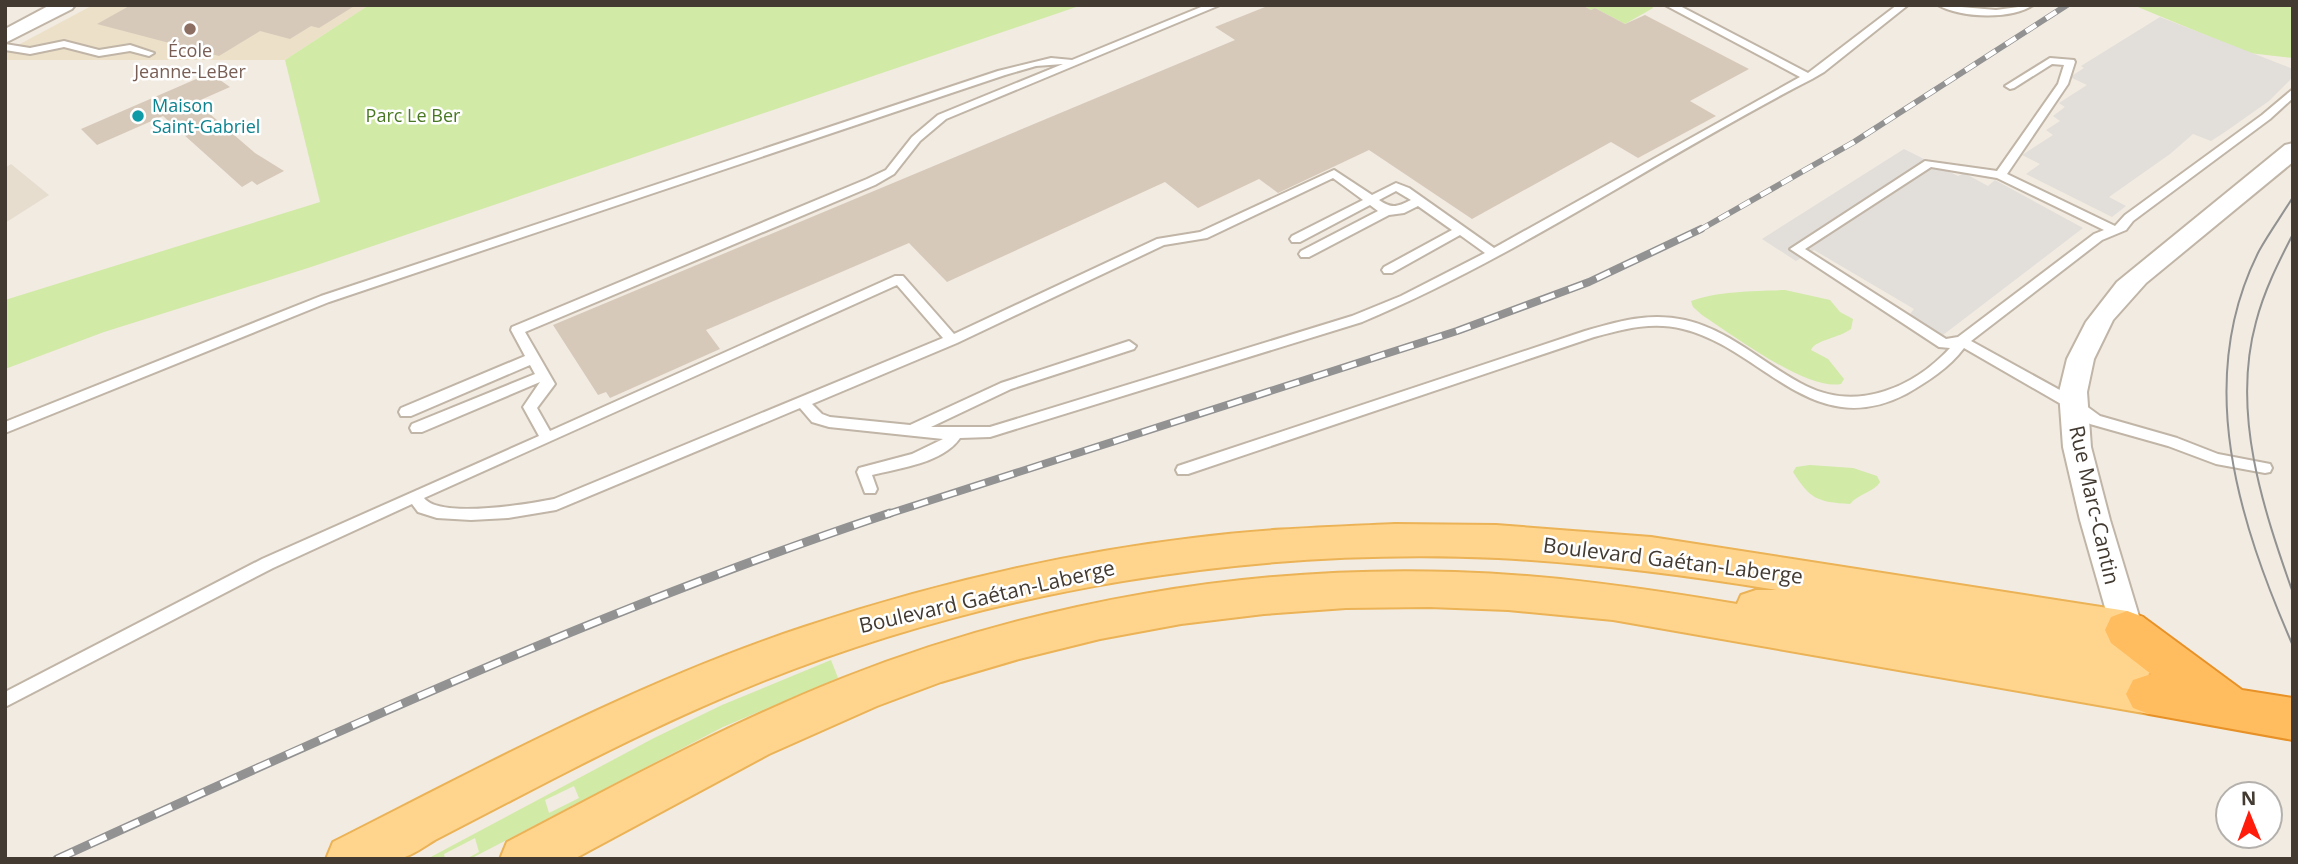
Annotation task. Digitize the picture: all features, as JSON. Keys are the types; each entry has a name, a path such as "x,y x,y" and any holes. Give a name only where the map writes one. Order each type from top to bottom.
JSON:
{"highway":[{"path":"2137,661 2242,710 2293,719"},
{"path":"2137,661 2242,710"}],"main road":[{"name":"Boulevard Gaétan-Laberge","path":"351,859 633,716 806,645 870,624 1032,582 1093,569 1206,552 1389,540 1502,542 1595,548 1747,568 2137,661"},
{"path":"525,859 786,723 862,692 956,659 1070,628 1185,606 1338,590 1477,590 2137,661"}],"street":[{"path":"8,36 65,5"},
{"name":"Rue Marc-Cantin","path":"2137,661 2113,592 2079,458 2073,404 2076,379 2099,320 2115,299 2137,277 2293,150"}],"lane":[{"path":"547,438 530,407 548,384 517,330 883,176 894,168 920,135 942,117 1215,5"},
{"path":"1670,5 1808,77"},
{"path":"804,404 817,418 829,422 956,434 1006,428 1357,319 1405,299 1494,253 1808,77 1829,64 1903,5"},
{"path":"1943,5 2011,11 2028,5"},
{"path":"8,36 30,51 64,44 99,53 130,48 149,53"},
{"path":"5,428 338,295 961,87 1046,61 1062,58 1073,64"},
{"path":"2000,175 2063,84 2070,62 2050,61 2010,86"},
{"path":"1183,470 1590,334 1635,322 1671,321 1701,327 1802,390 1841,401 1875,401 1895,396 1952,357 1962,341 2266,117 2293,92"},
{"path":"2109,232 2070,217 2061,206 2000,175 1929,163 1796,249 1944,344 1962,341 2073,404 2095,420 2172,442 2216,459 2265,468"},
{"path":"414,496 423,508 444,513 494,513 556,504 804,404 952,340 1161,242 1203,236 1334,173 1387,211"},
{"path":"1296,239 1396,187 1494,253"},
{"path":"1305,254 1387,211 1400,210 1419,201"},
{"path":"1388,270 1461,230"},
{"path":"5,700 293,551 899,279 952,340"},
{"path":"911,431 1006,386 1129,346"},
{"path":"406,412 533,358"},
{"path":"417,428 542,376"},
{"path":"870,489 864,472 939,450 951,443 956,434"}],"shaded area":[{"name":"École Jeanne-LeBer","path":"93,5 369,5 285,60 5,60 5,52"},
{"path":"2160,17 2293,69 2293,77 2269,101 2225,132 2211,141 2193,134 2170,154 2109,197 2126,206 2112,217 2026,174 2040,164 2022,155 2053,135 2046,130 2060,121 2053,116 2065,107 2059,103 2087,85 2070,77 2084,68 2081,66"},
{"path":"1904,149 1958,176 1964,173 1988,186 1995,180 2083,228 1943,335 1909,315 1914,309 1814,250 1796,261 1762,239"},
{"path":"11,164 49,195 5,223 5,168"}],"green space":[{"name":"Parc Le Ber","path":"369,5 1082,5 311,267 104,332 5,369 5,300 320,202 285,60"},
{"path":"1582,5 1651,5 1653,8 1625,24 1595,8 1591,10"},
{"path":"2133,5 2293,5 2293,58 2249,53"},
{"path":"1785,290 1830,300 1840,312 1853,319 1851,329 1817,344 1811,350 1828,359 1844,379 1841,384 1826,384 1809,379 1770,359 1702,315 1693,307 1691,301 1725,293"},
{"path":"1810,465 1853,468 1877,476 1880,482 1850,504 1830,502 1810,493 1793,472 1796,467"},
{"path":"831,660 838,678 723,727 470,859 466,859 479,852 475,838 444,854 445,859 427,859 654,738 722,705","holes":["574,786 579,798 549,813 545,800"]}],"building":[{"path":"131,5 356,5 319,28 311,26 290,39 260,31 219,56 97,24"},
{"path":"1270,5 1582,5 1591,10 1595,8 1625,24 1645,15 1749,69 1690,101 1716,116 1638,158 1611,142 1472,219 1369,150 1278,193 1259,179 1198,208 1165,182 947,282 909,243 706,330 720,349 610,398 606,392 598,395 553,325 1235,40 1215,27"},
{"path":"210,73 230,87 196,102 255,153 284,171 257,185 252,181 242,187 163,116 97,145 81,129"}],"tram line":[{"path":"2293,197 2259,251 2239,300 2229,350 2227,400 2231,451 2241,501 2273,599 2293,646"},
{"path":"2293,234 2259,311 2249,356 2247,391 2254,460 2271,528 2293,593"}],"railway":[{"path":"1698,231 1854,142 2067,5"},
{"path":"885,515 1457,331 1589,282 1701,229"},
{"path":"57,859 366,720 573,631 783,550 890,513"}],"place":[{"name":"École Jeanne-LeBer","path":"190,29"},
{"name":"Maison Saint-Gabriel","path":"138,116"}]}
